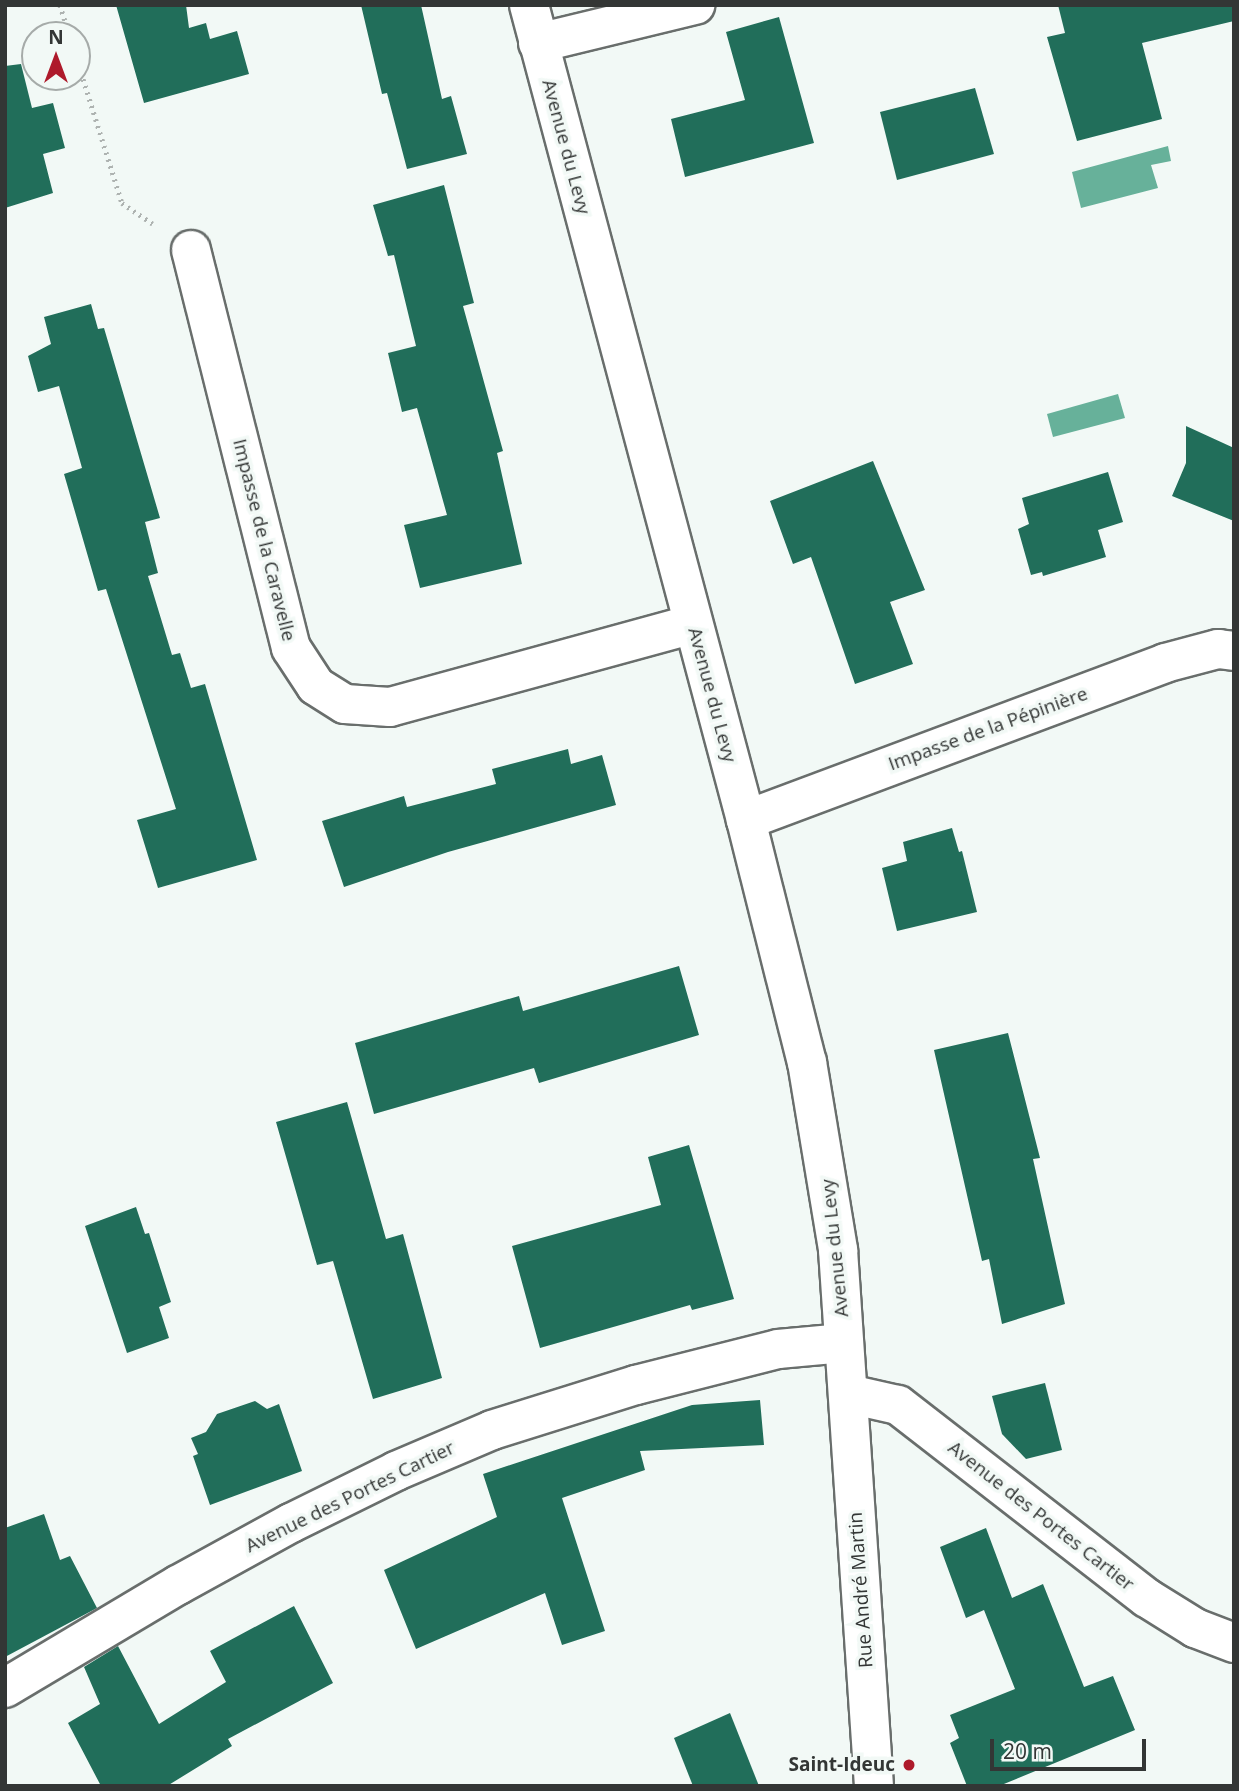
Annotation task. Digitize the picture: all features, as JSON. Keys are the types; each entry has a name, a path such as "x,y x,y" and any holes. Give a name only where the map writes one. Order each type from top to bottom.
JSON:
{"street":[{"name":"Avenue du Levy","path":"528,5 746,820 807,1062 835,1218 849,1394"},
{"path":"538,43 695,5"},
{"name":"Impasse de la Caravelle","path":"191,250 291,648 316,686 345,704 390,707 693,624"},
{"name":"Impasse de la Pépinière","path":"746,820 1165,663 1218,649 1234,650"},
{"name":"Avenue des Portes Cartier","path":"5,1688 178,1585 291,1523 396,1471 492,1430 636,1385 778,1349 844,1343"},
{"name":"Avenue des Portes Cartier","path":"849,1394 898,1405 1147,1598 1195,1628 1234,1643"},
{"name":"Rue André Martin","path":"849,1394 874,1786"}],"path":[{"path":"87,91 121,203 191,250"}],"shaded area":[{"path":"1168,146 1171,161 1151,165 1158,188 1081,208 1072,172"},
{"path":"1118,394 1125,418 1053,437 1047,414"}],"building":[{"path":"116,5 186,5 189,28 206,23 210,39 237,31 249,74 144,103"},
{"path":"361,5 421,5 442,99 451,96 467,154 407,169 387,93 382,94"},
{"path":"1058,5 1232,5 1234,21 1142,43 1162,119 1077,141 1047,37 1065,33"},
{"path":"779,17 814,143 685,177 671,119 745,100 726,32"},
{"path":"21,64 21,91 28,91 32,108 53,103 65,148 43,154 53,193 5,208 5,66"},
{"path":"975,88 994,154 897,180 880,112"},
{"path":"444,185 474,303 463,306 503,451 497,453 522,564 420,588 404,525 447,515 417,408 402,412 388,353 416,346 394,255 388,256 373,205"},
{"path":"91,304 98,329 104,328 160,518 145,522 158,573 148,576 172,655 180,653 191,688 205,684 257,860 158,888 137,820 176,809 106,589 98,591 64,474 82,468 59,386 38,392 28,356 51,344 44,317"},
{"path":"1186,426 1234,448 1234,521 1172,496 1186,463"},
{"path":"873,461 925,590 890,602 913,664 855,684 811,557 793,564 770,501"},
{"path":"1108,472 1123,522 1098,530 1106,557 1043,576 1042,572 1031,575 1018,529 1029,524 1022,498"},
{"path":"568,749 571,764 602,755 616,805 448,852 344,887 322,821 404,796 407,807 496,784 492,769"},
{"path":"952,828 959,852 962,851 977,912 897,931 882,868 907,861 903,842"},
{"path":"679,966 699,1035 539,1083 534,1068 374,1114 355,1043 519,996 523,1011"},
{"path":"1008,1033 1040,1158 1033,1159 1065,1304 1002,1324 989,1259 982,1261 934,1050"},
{"path":"347,1102 386,1239 403,1234 442,1378 373,1399 333,1261 317,1265 276,1122"},
{"path":"689,1145 734,1299 692,1310 690,1305 540,1348 512,1246 661,1205 648,1157"},
{"path":"136,1207 145,1234 149,1233 171,1302 159,1307 169,1338 127,1353 85,1226"},
{"path":"1045,1383 1062,1450 1026,1459 1002,1434 992,1396"},
{"path":"760,1400 764,1445 640,1451 645,1470 562,1498 605,1631 562,1645 545,1593 416,1649 384,1570 497,1517 483,1474 692,1405"},
{"path":"255,1401 267,1409 279,1404 302,1471 210,1505 193,1456 198,1454 191,1438 206,1432 217,1414"},
{"path":"44,1514 60,1560 70,1556 97,1608 5,1657 5,1528"},
{"path":"986,1528 1012,1598 1043,1584 1084,1687 1113,1676 1135,1730 999,1786 967,1786 950,1743 959,1738 950,1715 1015,1689 984,1610 966,1618 940,1547"},
{"path":"294,1606 333,1683 228,1739 232,1746 167,1786 101,1786 68,1723 100,1704 84,1667 118,1646 159,1724 226,1682 210,1651"},
{"path":"730,1713 759,1786 693,1786 674,1738"}],"place":[{"name":"Saint-Ideuc","path":"909,1765"}]}
